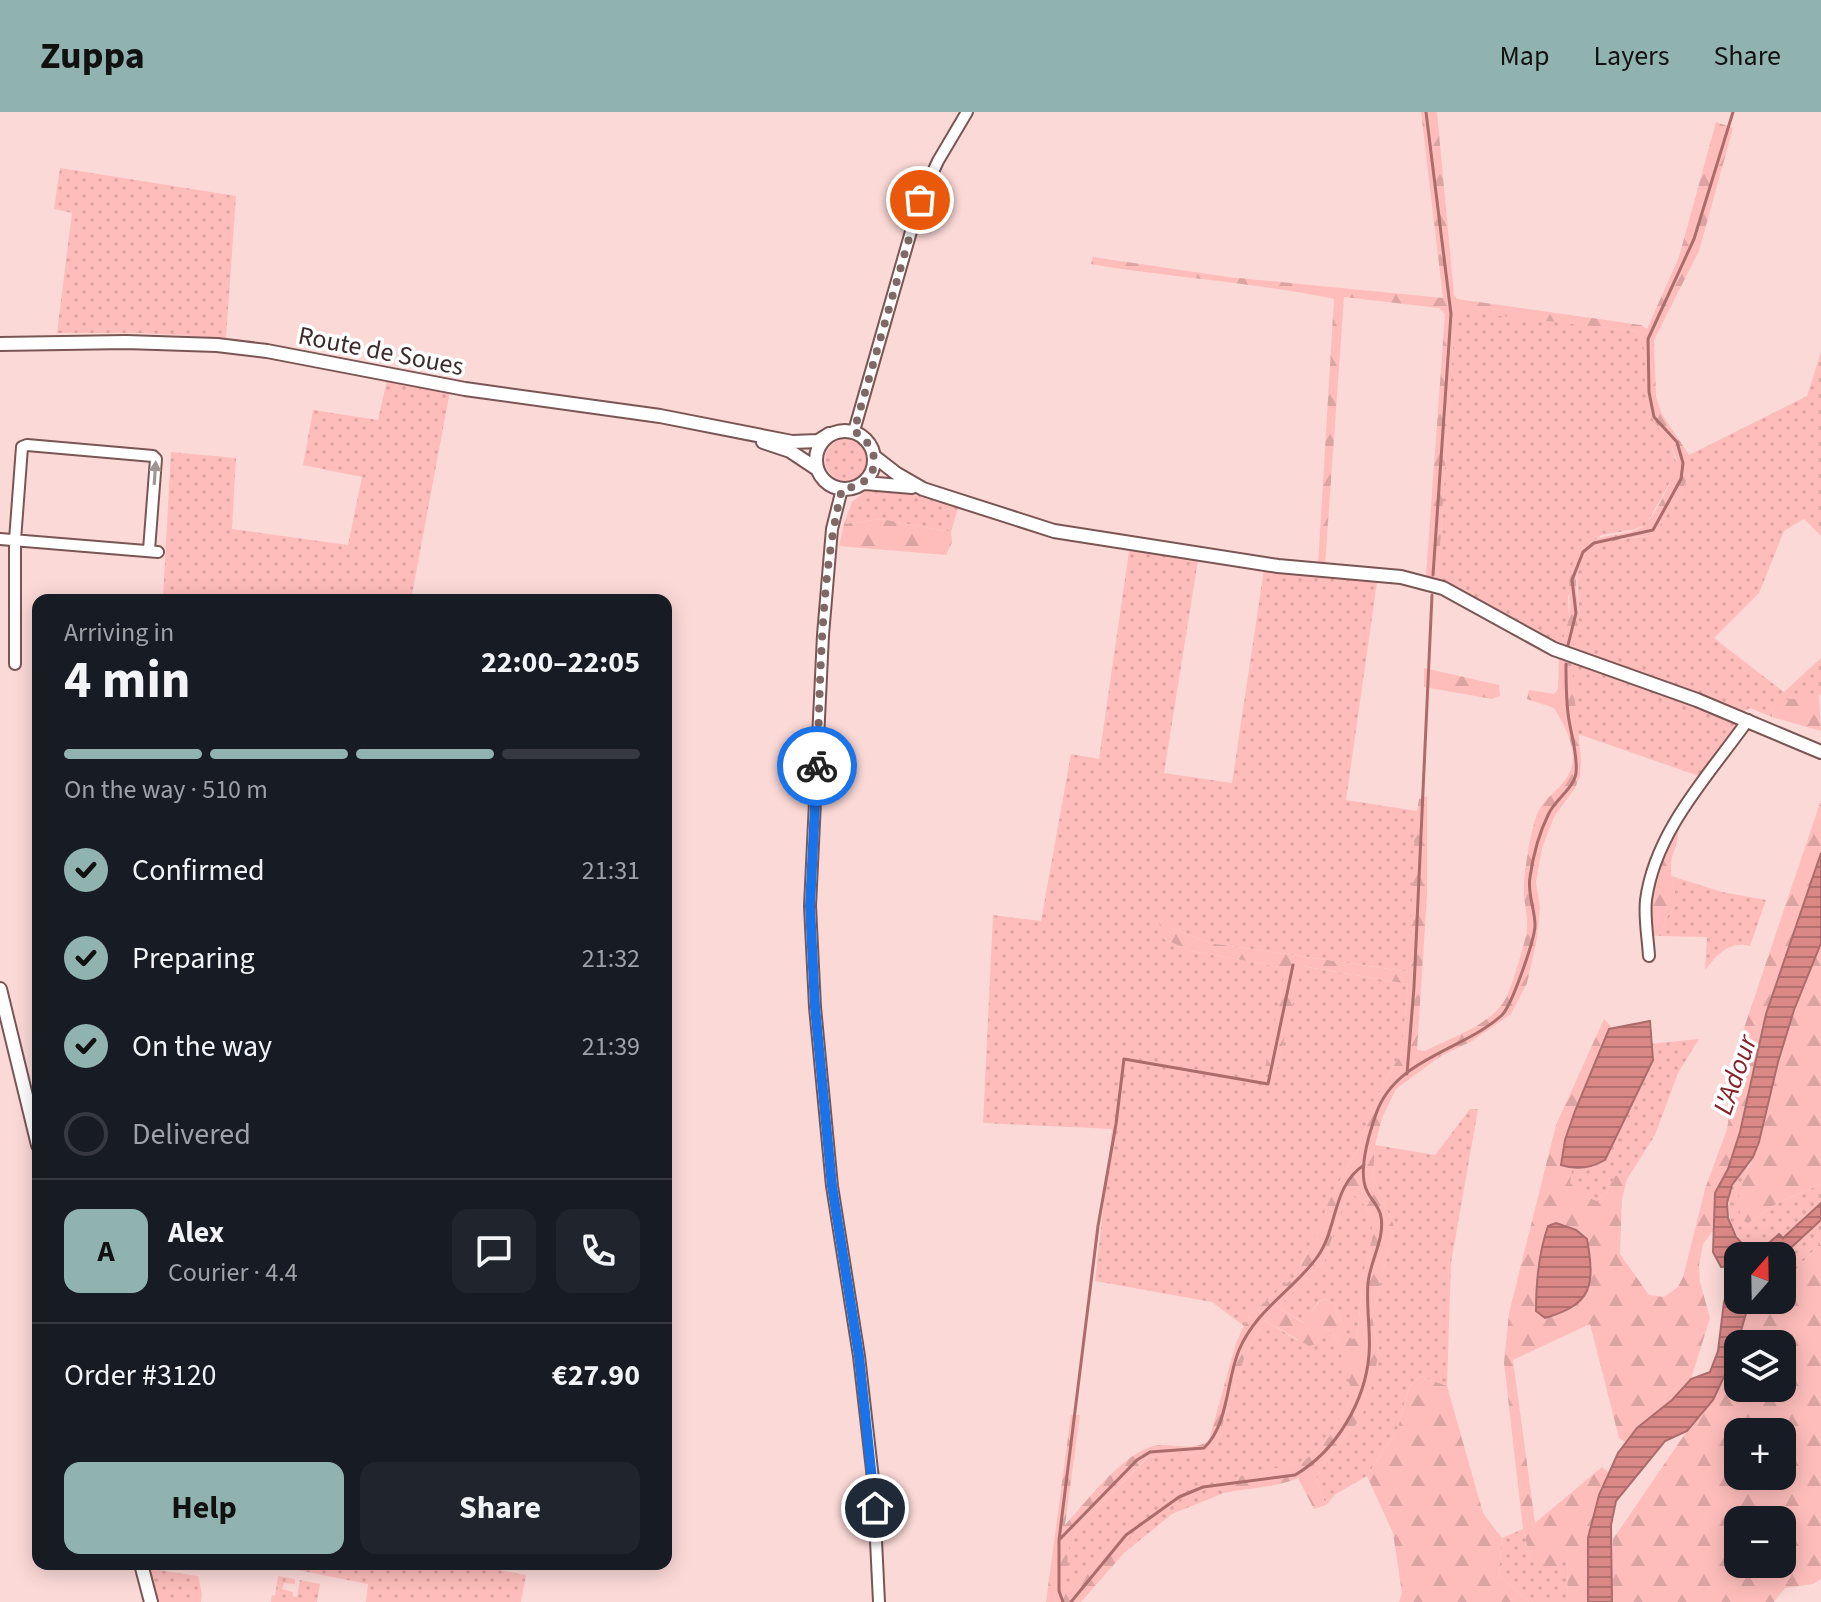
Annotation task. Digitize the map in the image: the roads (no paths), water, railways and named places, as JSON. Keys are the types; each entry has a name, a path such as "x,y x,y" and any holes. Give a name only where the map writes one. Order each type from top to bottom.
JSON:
{"main road":[{"name":"Route de Soues","path":"0,344 217,345 465,389 629,411 750,435 802,442 818,441 829,434"},
{"path":"923,489 875,457 866,439 854,431 841,430 829,434 817,450 817,469 821,478 842,489 882,482 923,489 1054,531 1278,566 1401,577 1443,588 1554,649 1697,700 1821,752"},
{"name":"Route de Soues","path":"750,435 790,451 817,469"},
{"path":"865,483 875,457"},
{"path":"0,989 32,1120"},
{"path":"143,1570 151,1602"}],"street":[{"path":"854,431 920,200 938,161 967,112"},
{"path":"0,539 15,540 154,551 156,459 135,453 22,447 15,540 15,664"},
{"path":"842,489 832,529 823,635 810,906 815,1007 832,1186 859,1356 873,1479 879,1602"},
{"path":"1649,956 1646,903 1659,854 1675,822 1748,720"}],"waterway":[{"path":"1426,112 1451,314 1433,575"},
{"path":"1568,645 1576,613 1572,580 1583,552 1594,543 1653,530 1681,479 1683,463 1677,442 1654,417 1649,392 1648,339 1694,239 1733,112"},
{"path":"1407,1074 1414,987 1432,595"},
{"path":"1071,1602 1126,1535 1179,1497 1203,1487 1295,1475 1323,1453 1355,1407 1369,1355 1368,1283 1382,1225 1379,1210 1364,1183 1365,1152 1370,1132 1385,1095 1398,1080 1502,1015 1517,986 1535,925 1529,883 1537,844 1549,813 1572,784 1576,773 1567,707 1566,664"},
{"path":"1059,1540 1098,1226 1124,1059 1268,1084 1293,965"},
{"path":"1063,1602 1059,1591 1059,1540 1137,1460 1150,1452 1204,1448 1223,1415 1235,1362 1247,1335 1265,1311 1318,1256 1346,1184 1364,1165"}],"water label":[{"name":"L'Adour","path":"1735,1075"}]}
